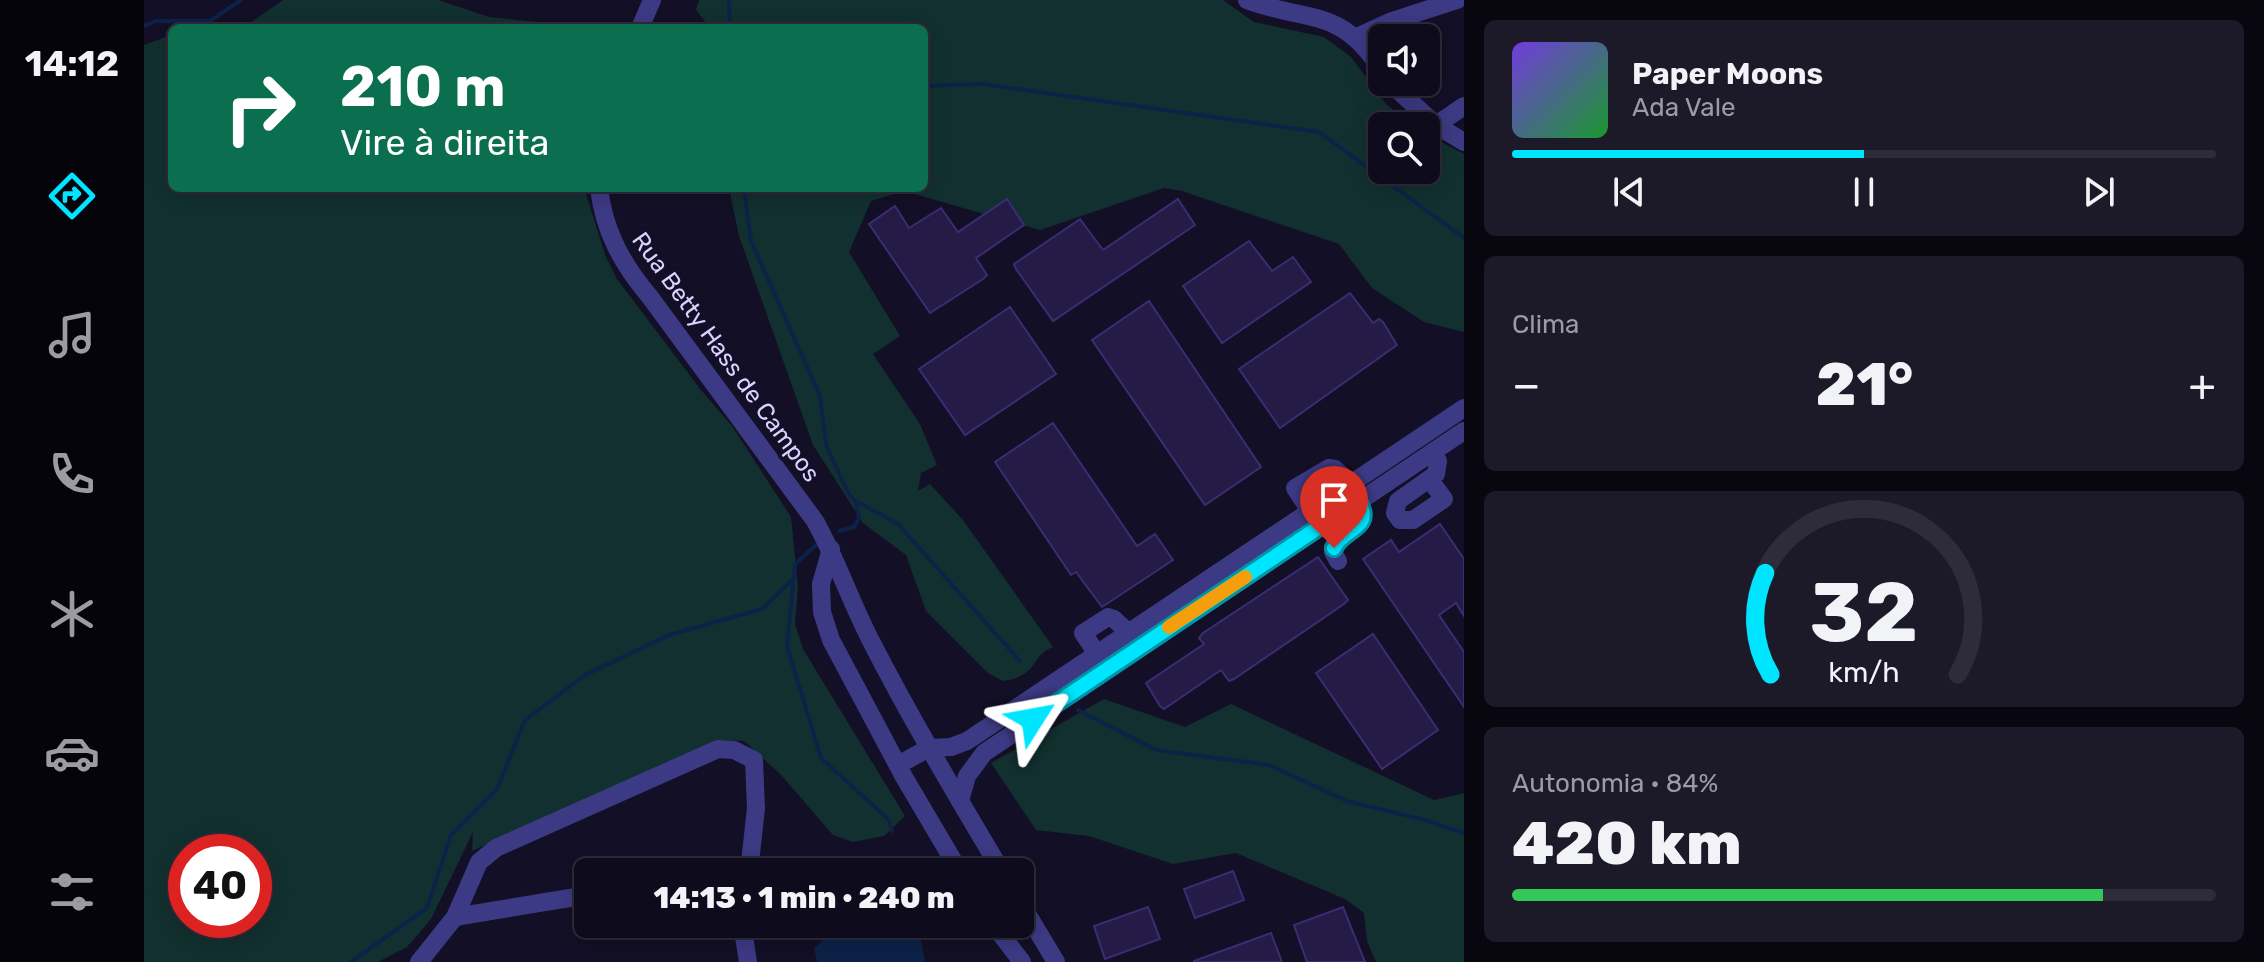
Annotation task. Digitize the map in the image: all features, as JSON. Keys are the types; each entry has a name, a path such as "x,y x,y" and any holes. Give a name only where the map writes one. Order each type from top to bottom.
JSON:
{"street":[{"path":"642,24 652,0"},
{"path":"1247,0 1267,8 1314,16 1357,37 1368,52"},
{"path":"1357,37 1392,21 1457,0"},
{"path":"1404,96 1422,112"},
{"path":"1440,122 1464,106"},
{"path":"1440,127 1464,142"},
{"name":"Rua Betty Hass de Campos","path":"599,192 612,240 627,270 815,521 831,549 870,639 994,858"},
{"path":"960,801 967,776 984,753 1354,492 1464,408"},
{"path":"898,765 929,748 951,747 967,741 1310,511 1433,452 1464,431"},
{"path":"1430,480 1444,499 1408,522 1397,517 1395,509 1398,501 1430,480 1438,466 1433,452"},
{"path":"1310,511 1295,488 1329,468 1335,469 1354,492 1363,519 1336,542 1333,552 1338,561"},
{"path":"831,549 821,584 826,626 855,688 952,858"},
{"path":"1097,654 1083,633 1108,617 1129,633"},
{"path":"419,962 455,917 479,862 496,848 718,749 734,750 754,760 756,808 746,858"},
{"path":"455,917 574,897"},
{"path":"1034,926 1053,958 1071,962"},
{"path":"744,938 748,962"},
{"path":"1000,938 1013,962"},
{"path":"1003,938 1022,962"},
{"path":"409,962 436,942"}],"green space":[{"path":"283,0 438,0 489,17 556,24 249,24"},
{"path":"699,0 1223,0 1254,22 1324,37 1351,57 1368,80 1368,96 1380,96 1396,112 1368,112 1368,184 1440,184 1440,141 1464,154 1464,332 1424,322 1372,288 1339,244 1182,191 1164,188 1040,230 907,192 928,192 928,24 707,24 696,10"},
{"path":"166,37 168,192 585,192 606,257 617,279 732,426 791,517 798,587 795,624 803,649 905,816 884,836 853,842 833,835 782,776 744,741 717,740 472,851 473,832 431,919 407,947 378,962 144,962 144,45"},
{"path":"730,192 901,192 871,201 849,252 900,336 873,354 920,424 937,465 921,473 918,491 930,484 963,520 1053,647 1023,675 1003,681 988,673 926,611 906,555 863,523 813,445 739,236"},
{"path":"1104,699 1185,727 1231,704 1434,800 1464,793 1464,962 1376,962 1367,941 1364,913 1345,899 1236,853 1173,864 1089,836 1036,830 991,763"}],"water":[{"path":"826,938 921,938 925,962 817,962 814,948"}],"building":[{"path":"1007,199 1024,225 976,258 987,275 983,279 930,313 869,224 895,206 909,228 941,208 958,232"},
{"path":"1178,199 1195,225 1053,321 1016,269 1014,264 1080,219 1103,250"},
{"path":"1249,241 1272,271 1293,257 1311,282 1222,343 1183,286"},
{"path":"1350,293 1373,323 1379,319 1383,322 1397,345 1280,428 1239,369"},
{"path":"1149,301 1261,467 1205,505 1092,340"},
{"path":"1010,307 1056,374 965,435 919,369"},
{"path":"1053,423 1137,546 1155,534 1173,560 1102,607 1076,572 1071,575 995,462"},
{"path":"1440,524 1464,559 1464,616 1456,603 1439,615 1464,652 1464,707 1363,559 1391,540 1399,552"},
{"path":"1318,557 1348,600 1344,604 1234,679 1229,681 1221,670 1164,709 1160,706 1146,683 1204,644 1199,638 1203,633"},
{"path":"1373,634 1438,730 1382,769 1316,673"},
{"path":"1233,871 1244,900 1195,918 1184,889"},
{"path":"1148,907 1160,939 1105,959 1094,926"},
{"path":"1343,907 1365,962 1307,962 1294,925"},
{"path":"1271,933 1282,962 1194,962 1194,961"}],"waterway":[{"path":"144,26 156,21 210,21 241,0"},
{"path":"729,0 730,24"},
{"path":"928,86 982,84 1319,132 1464,238"},
{"path":"745,192 751,241 820,396 826,445 848,493 856,502 859,518 854,527 839,531"},
{"path":"858,502 898,524 1020,661"},
{"path":"816,545 795,564 787,646 821,758 889,820 892,831"},
{"path":"351,962 427,908 451,835 497,789 525,720 585,675 669,635 762,609 793,579"},
{"path":"1078,710 1156,750 1269,765 1347,801 1464,833"}],"slow traffic":[{"path":"1169,627 1245,577"}],"route":[{"path":"1033,719 1358,501 1363,513 1361,523 1336,542 1334,548"}]}
